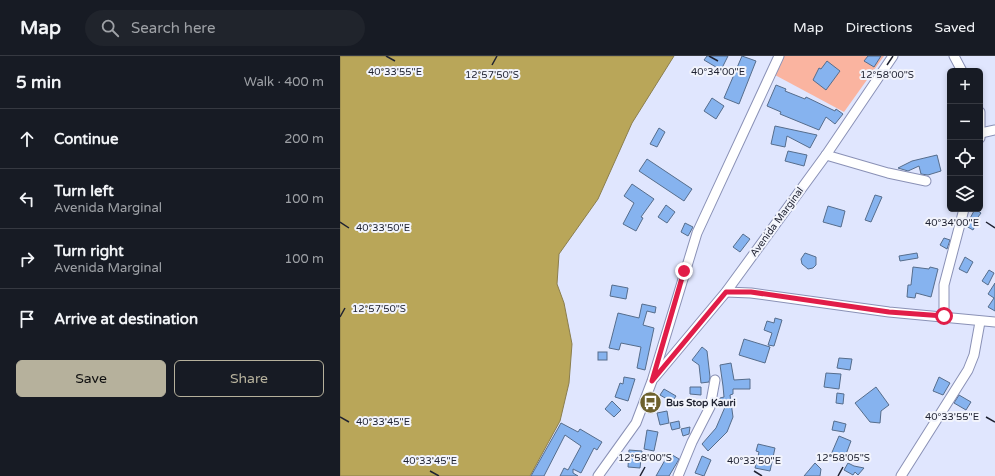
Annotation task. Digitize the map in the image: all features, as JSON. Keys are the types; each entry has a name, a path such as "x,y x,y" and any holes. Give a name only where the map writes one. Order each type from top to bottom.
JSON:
{"street":[{"name":"Avenida Marginal","path":"598,476 636,423 652,381 697,233 779,56"},
{"name":"Avenida Marginal","path":"652,381 726,292 826,155 893,56"},
{"path":"954,56 960,68"},
{"path":"983,135 995,130"},
{"path":"826,155 888,173 926,181"},
{"path":"944,316 944,285 963,212"},
{"path":"726,292 751,292 889,312 944,316 980,322 995,322"},
{"path":"901,476 968,370 974,355 980,322"},
{"path":"678,476 692,442 710,407 715,380"}],"shaded area":[{"path":"340,56 674,56 632,123 598,199 559,254 557,284 564,303 572,344 569,383 560,421 530,476 340,476"},
{"path":"783,56 884,56 844,112 775,75"}],"building":[{"path":"707,56 728,56 721,70 704,60"},
{"path":"742,56 756,61 739,104 724,98"},
{"path":"868,56 881,56 874,67 864,61"},
{"path":"827,61 840,71 826,90 813,80 819,68 821,69"},
{"path":"776,85 786,89 785,91 805,99 806,97 835,111 836,109 843,114 835,124 826,117 819,130 780,114 781,112 767,106"},
{"path":"712,98 724,106 716,119 704,111"},
{"path":"775,126 817,135 810,148 787,136 785,147 771,144"},
{"path":"659,128 665,132 657,147 650,144"},
{"path":"788,151 807,155 804,166 785,161"},
{"path":"937,155 941,171 928,175 921,174 919,166 908,171 898,168 912,161"},
{"path":"647,159 692,189 684,201 639,171"},
{"path":"632,184 654,199 641,217 643,218 636,231 623,224 634,203 624,196"},
{"path":"875,195 882,197 871,222 865,220"},
{"path":"666,205 675,212 667,223 658,217"},
{"path":"828,206 845,211 841,227 823,222"},
{"path":"973,212 981,213 975,221 977,222 973,230 966,226"},
{"path":"685,223 693,227 688,236 681,232"},
{"path":"743,234 750,239 740,252 733,247"},
{"path":"944,238 950,240 947,249 940,245"},
{"path":"805,253 816,257 816,265 813,268 808,269 802,264 801,259"},
{"path":"917,253 918,258 900,261 899,256"},
{"path":"965,257 973,262 967,273 959,269"},
{"path":"913,267 929,269 930,267 938,269 931,297 916,293 915,298 907,297 908,285 911,285"},
{"path":"989,270 994,273 988,285 982,281"},
{"path":"995,283 995,311 988,307 994,298 988,294"},
{"path":"612,285 628,288 626,299 610,296"},
{"path":"642,304 656,307 655,313 647,311 643,325 654,328 645,370 637,368 641,347 621,343 619,350 609,348 618,313 639,318"},
{"path":"775,318 782,320 774,346 768,345 772,333 764,330 767,321 774,323"},
{"path":"744,339 770,347 765,363 739,355"},
{"path":"702,347 707,351 710,377 709,382 701,383 699,365 692,360"},
{"path":"598,352 607,352 607,360 598,360"},
{"path":"839,358 852,359 850,370 837,368"},
{"path":"731,363 734,380 750,379 750,389 733,389 733,394 730,395 733,417 727,432 708,451 702,444 716,428 725,407 721,407 720,398 724,397 720,365"},
{"path":"826,373 841,374 839,389 824,387"},
{"path":"624,377 635,379 628,401 615,397 620,383 623,384"},
{"path":"939,377 950,383 943,395 933,391"},
{"path":"690,387 701,387 701,395 690,394"},
{"path":"876,387 889,405 881,411 880,423 870,422 855,403"},
{"path":"664,389 676,396 672,402 660,395"},
{"path":"837,393 844,394 843,404 836,403"},
{"path":"959,395 971,402 966,410 954,403"},
{"path":"612,401 621,410 614,417 605,409"},
{"path":"667,411 669,423 660,425 657,413"},
{"path":"679,421 680,428 672,430 670,423"},
{"path":"834,421 846,424 844,432 832,430"},
{"path":"561,423 578,432 580,429 602,442 597,450 594,448 581,473 573,469 573,473 578,476 560,476 564,468 568,470 581,446 565,435 544,476 531,476"},
{"path":"690,427 689,434 683,436 681,429"},
{"path":"647,430 658,432 654,451 644,449"},
{"path":"839,436 851,441 843,462 830,457"},
{"path":"758,444 775,448 770,471 755,468 759,452 756,451"},
{"path":"629,450 642,451 640,468 628,467"},
{"path":"669,453 679,459 678,461 669,476 656,476"},
{"path":"702,456 711,460 704,476 695,473"},
{"path":"815,463 821,469 820,476 804,476"},
{"path":"848,463 864,468 858,475 855,472 853,475 844,470"}],"place":[{"name":"Bus Stop Kauri","path":"650,403"}],"route":[{"path":"684,271 652,381 726,292 751,292 889,312 944,316"}]}
